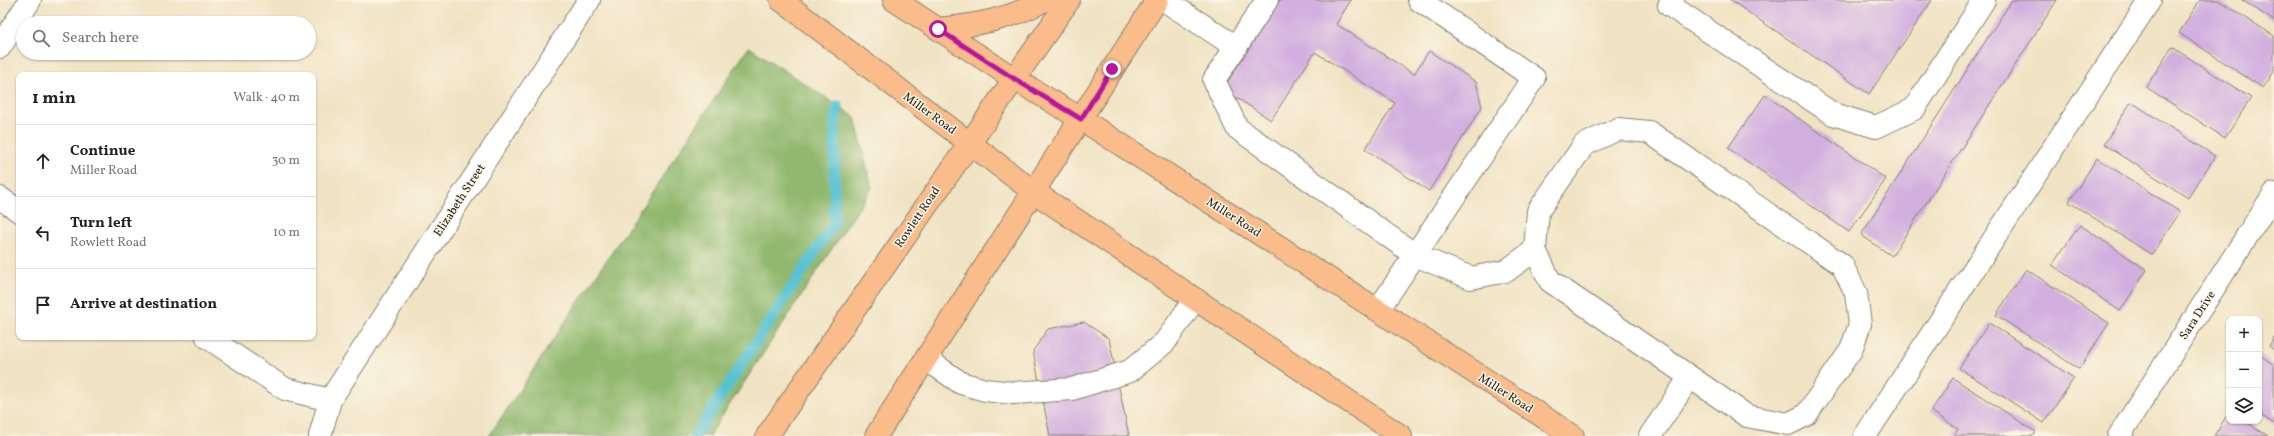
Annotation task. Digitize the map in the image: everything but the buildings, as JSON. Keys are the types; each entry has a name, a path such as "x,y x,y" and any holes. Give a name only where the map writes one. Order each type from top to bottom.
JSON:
{"main road":[{"name":"Miller Road","path":"781,0 1034,192 1401,436"},
{"name":"Miller Road","path":"894,0 1013,78 1081,119 1572,436"},
{"path":"938,29 981,24 1022,13 1045,0"},
{"name":"Rowlett Road","path":"767,436 1068,0"},
{"path":"876,436 1157,0"}],"street":[{"path":"20,16 30,0"},
{"name":"Elizabeth Street","path":"320,436 330,400 589,0"},
{"path":"1164,0 1236,47"},
{"path":"1267,0 1214,80 1237,128 1415,255 1471,278 1506,272 1535,250"},
{"path":"1378,310 1534,78 1419,0"},
{"path":"1672,0 1669,5 1833,114 1876,127 1914,109 1984,0"},
{"path":"1865,436 2150,0"},
{"path":"0,46 16,21"},
{"path":"1618,129 1649,132 1842,264 1856,293 1860,324 1851,350 1806,415 1788,424 1747,416 1690,377 1550,281 1535,250 1538,211 1584,145 1618,129"},
{"name":"Sara Drive","path":"2119,436 2274,194"},
{"path":"0,198 16,209"},
{"path":"926,359 961,383 985,390 1013,393 1072,389 1130,371 1165,342 1195,299"},
{"path":"211,340 285,390 330,400"},
{"path":"1650,436 1690,377"}],"green space":[{"path":"749,47 855,117 872,188 709,436 489,436"}],"waterway":[{"path":"695,436 834,223 835,123 838,106"}],"route":[{"path":"938,29 1013,78 1081,119 1112,69"}]}
